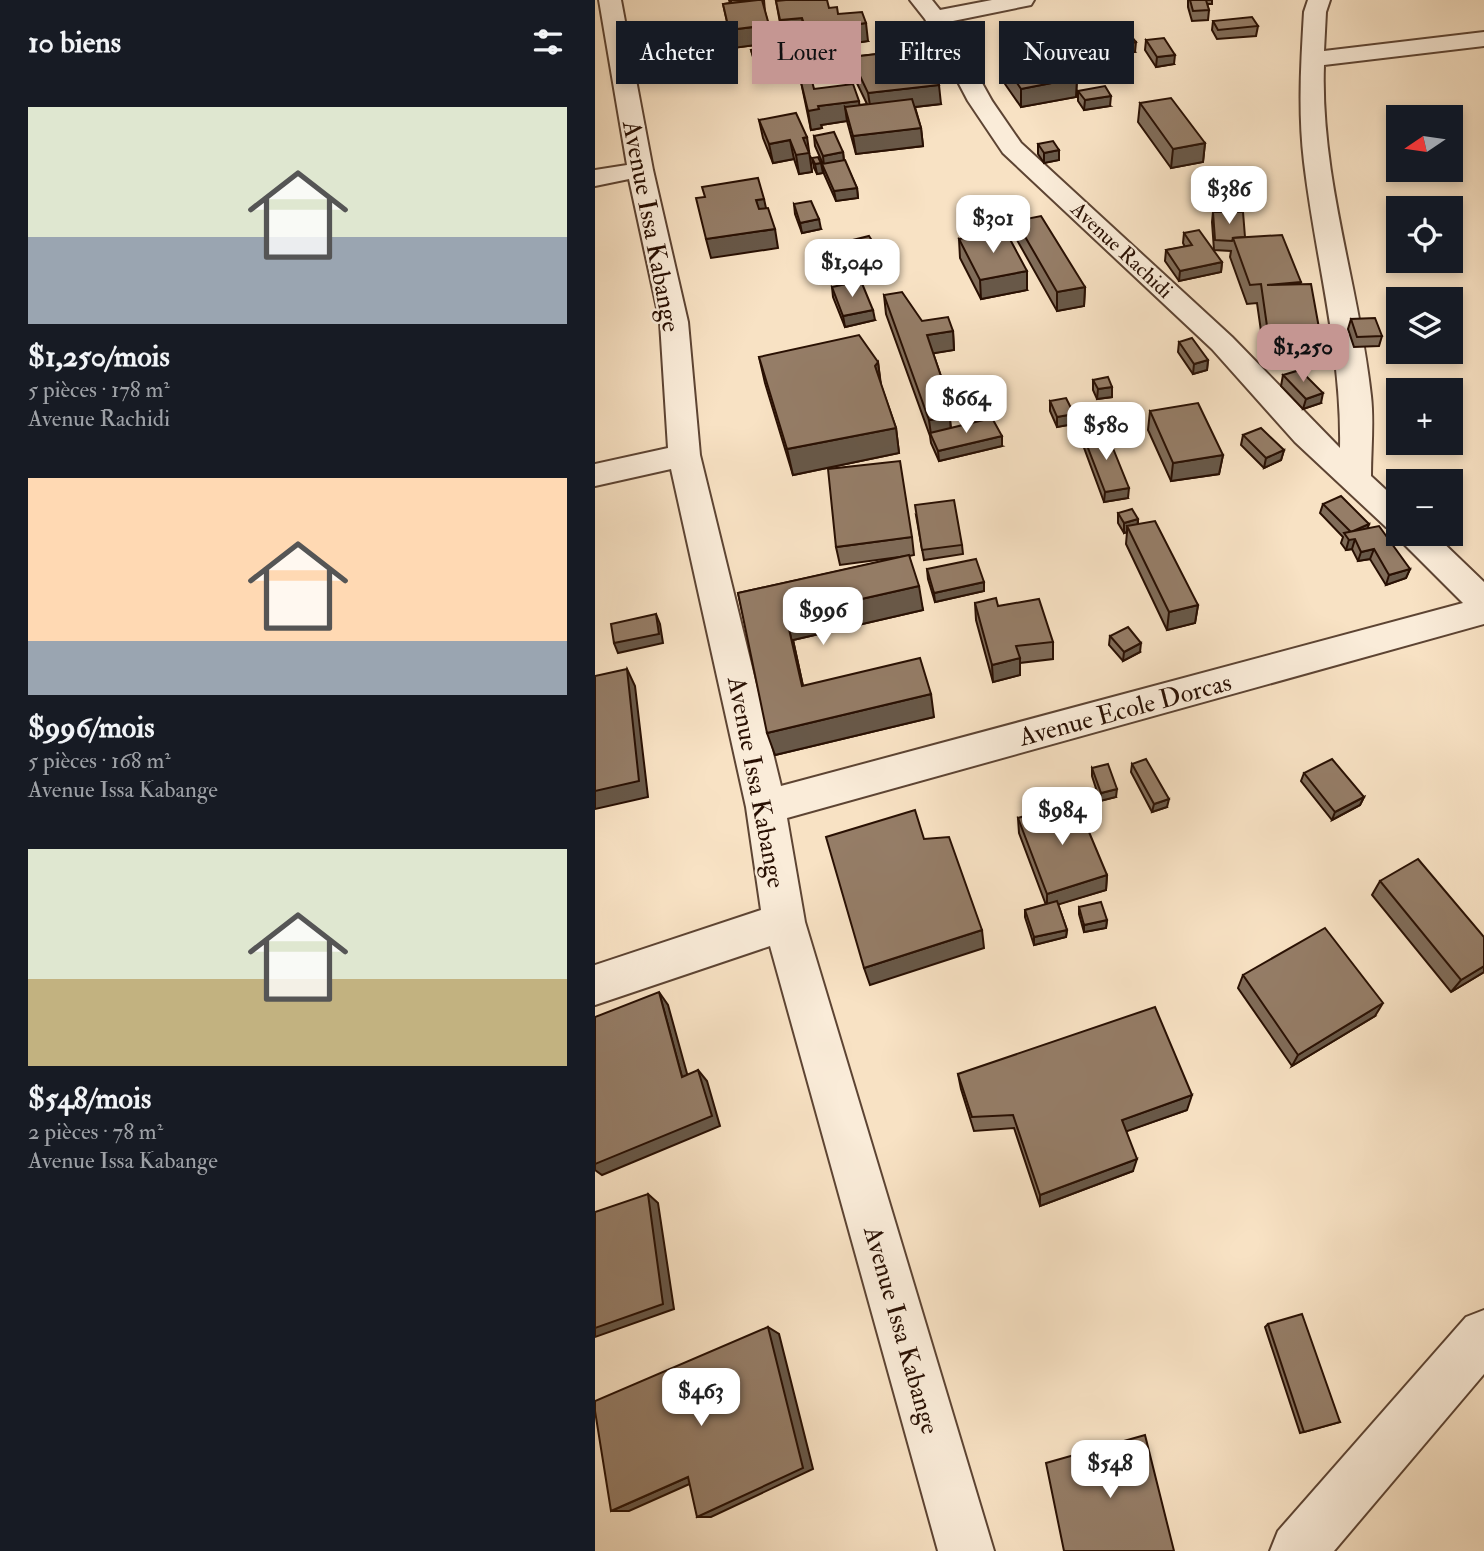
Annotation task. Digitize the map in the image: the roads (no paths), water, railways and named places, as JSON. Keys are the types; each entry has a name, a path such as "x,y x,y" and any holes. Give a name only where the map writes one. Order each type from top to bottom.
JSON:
{"street":[{"name":"Avenue Issa Kabange","path":"610,0 640,170 674,322 684,455 766,807 783,922 966,1551"},
{"path":"928,9 1023,0"},
{"path":"1319,0 1315,12 1311,99 1316,161 1356,397 1355,476"},
{"name":"Avenue Rachidi","path":"928,9 980,101 1012,148 1222,343 1306,435 1355,476 1386,507"},
{"path":"1314,59 1484,39"},
{"path":"595,178 640,170"},
{"path":"595,475 684,455"},
{"path":"1426,546 1484,603"},
{"name":"Avenue Ecole Dorcas","path":"766,807 1484,611"},
{"path":"595,985 783,922"},
{"path":"1298,1551 1484,1335"}]}
